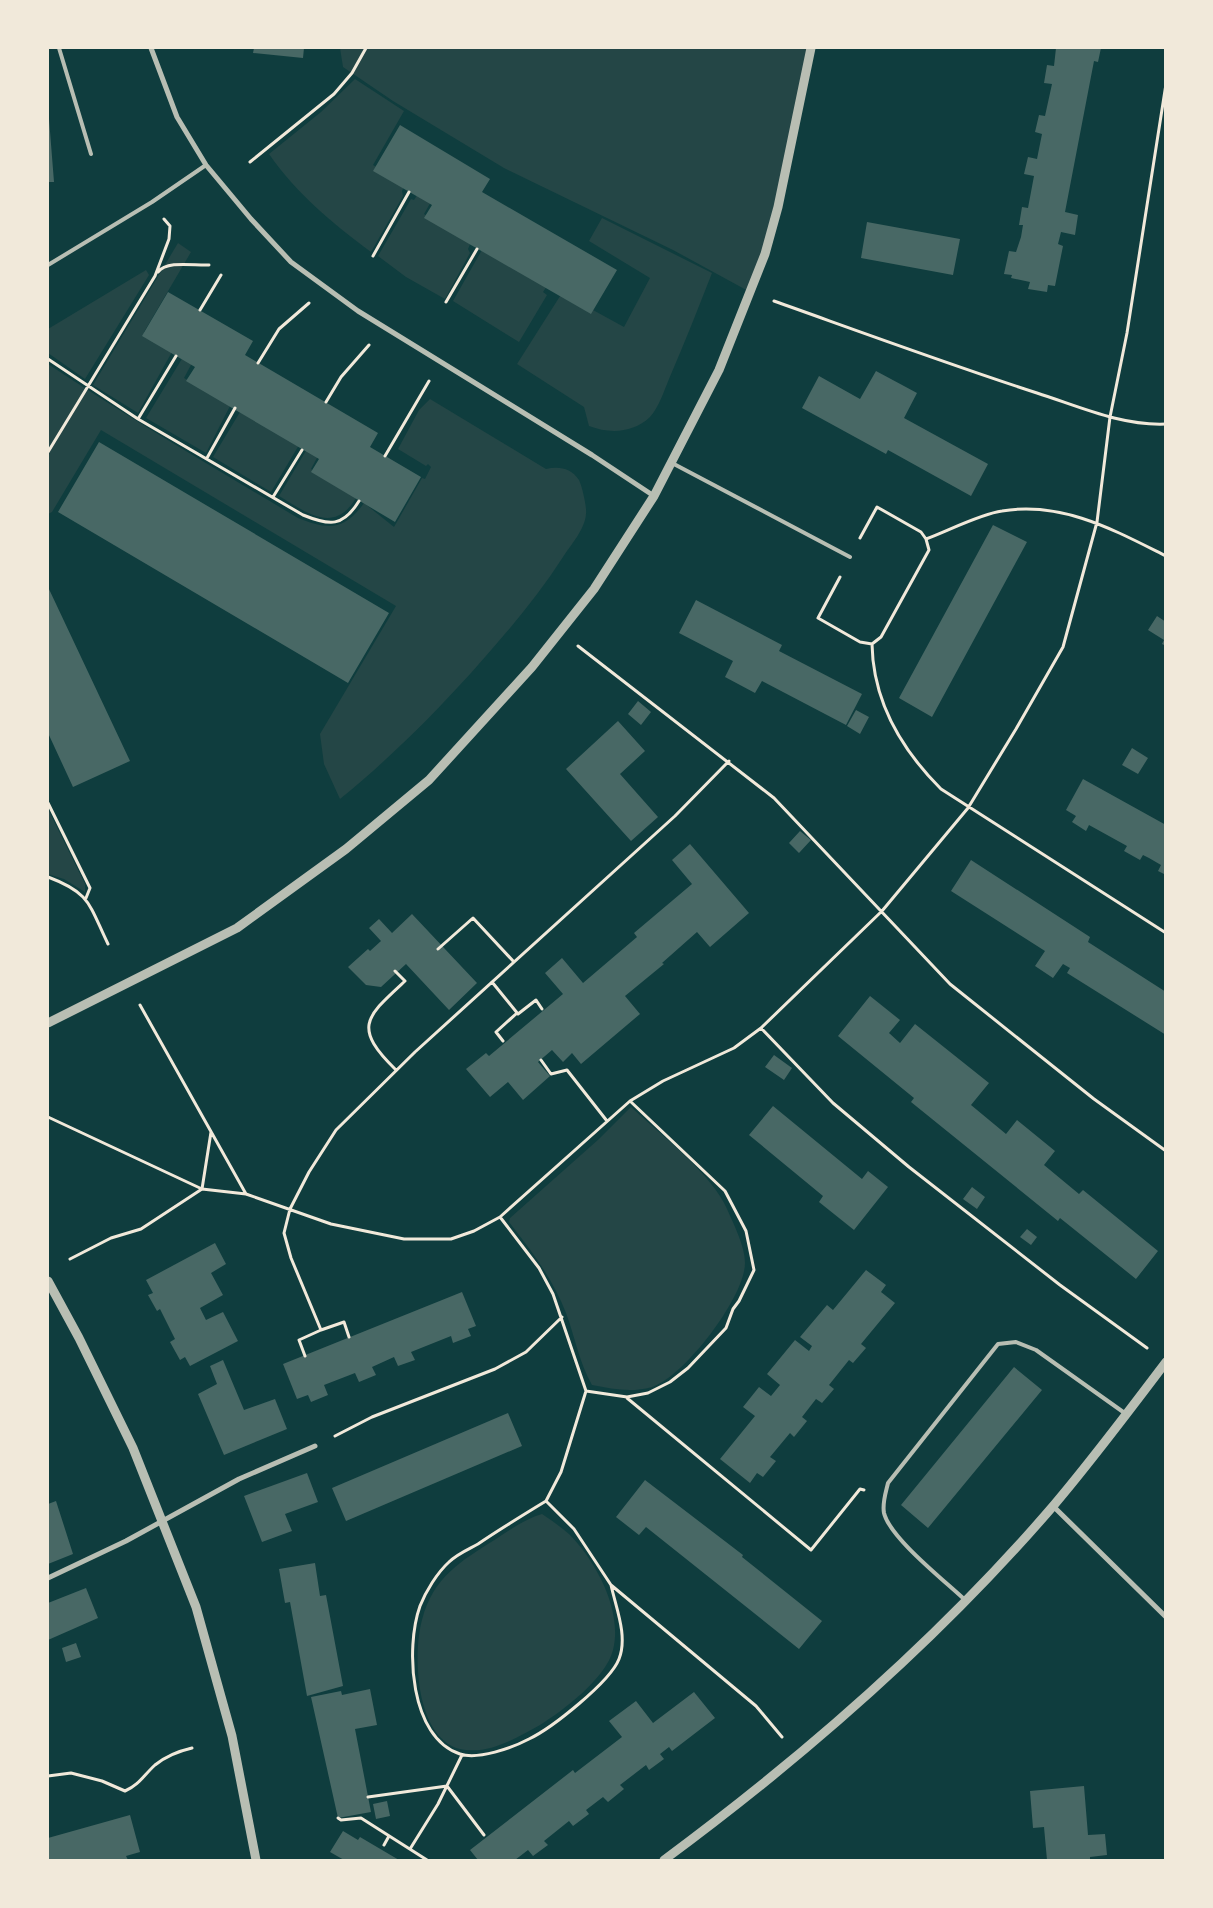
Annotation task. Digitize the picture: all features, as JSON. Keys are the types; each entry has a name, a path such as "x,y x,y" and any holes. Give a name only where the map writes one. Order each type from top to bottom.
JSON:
{"street":[{"path":"151,48 176,117 206,165 277,248 292,262 326,289 439,363 592,455 654,496"},
{"path":"48,1023 237,928 346,849 429,780 532,667 594,589 654,496 719,370 765,254 778,207 811,48"},
{"path":"48,1281 79,1338 133,1448 196,1607 224,1706 256,1860"},
{"path":"664,1860 739,1805 799,1756 916,1652 966,1601 1053,1506 1166,1362"},
{"path":"48,1578 126,1541 239,1479 315,1446"},
{"path":"1053,1506 1166,1617"}],"lane":[{"path":"59,48 91,154"},
{"path":"48,265 152,202 206,165"},
{"path":"672,463 850,557"},
{"path":"966,1601 899,1538 884,1512 884,1496 888,1482 998,1344 1016,1342 1036,1350 1126,1414"}],"path":[{"path":"250,162 334,94 352,73 366,48"},
{"path":"48,1117 202,1189 246,1194 331,1224 404,1239 451,1238 474,1231 500,1217 630,1101 663,1081 734,1048 761,1028 882,911 968,808 1016,730 1063,647 1097,522 1110,417 1127,333 1166,84"},
{"path":"373,256 409,192"},
{"path":"155,276 169,238 170,226 164,218"},
{"path":"446,302 477,249"},
{"path":"48,452 86,386 161,268 169,265 210,265"},
{"path":"200,310 221,276"},
{"path":"258,363 279,329 326,289"},
{"path":"750,292 988,377 1110,417 1148,425 1166,424"},
{"path":"326,402 341,377 385,328"},
{"path":"138,419 176,356"},
{"path":"48,359 138,419 303,515 324,523 335,522 350,515 360,501"},
{"path":"385,456 439,363"},
{"path":"207,458 235,408"},
{"path":"273,498 302,450"},
{"path":"1166,556 1097,522 1041,508 1000,511 926,539 929,550 881,638 872,644 875,679 886,713 900,740 918,766 941,789 1166,933"},
{"path":"560,632 729,761 774,798 950,984 1094,1099 1166,1151"},
{"path":"321,1330 291,1258 284,1233 290,1209 309,1172 336,1130 396,1070 675,816 729,761"},
{"path":"48,803 90,888 86,898"},
{"path":"48,877 70,885 86,898 108,944"},
{"path":"438,949 473,918 514,962"},
{"path":"395,971 405,982 372,1014 368,1024 368,1033 372,1041 396,1070"},
{"path":"492,982 518,1013"},
{"path":"503,1041 496,1032 518,1013 536,1000 542,1009"},
{"path":"140,1005 246,1194"},
{"path":"761,1028 833,1103 909,1167 1060,1285 1150,1351"},
{"path":"541,1060 552,1074 567,1070 607,1121"},
{"path":"586,1391 627,1397 648,1393 670,1382 688,1368 726,1328 733,1309 754,1270 746,1231 724,1191 630,1101"},
{"path":"70,1259 111,1238 141,1229 202,1189 210,1132"},
{"path":"500,1217 539,1268 562,1317 586,1391 561,1472 546,1501 449,1562 426,1594 420,1608 414,1636 414,1671 419,1709 434,1737 445,1747 462,1755 490,1754 529,1740 577,1704 614,1670 622,1643 611,1585"},
{"path":"315,1446 372,1417 495,1369 526,1352 562,1317"},
{"path":"306,1356 299,1340 321,1330 344,1322 349,1337"},
{"path":"627,1397 811,1550 860,1489 884,1496"},
{"path":"546,1501 574,1529 611,1585 756,1706 799,1756"},
{"path":"48,1776 71,1773 102,1781 125,1791 136,1787 160,1762 178,1752 192,1748"},
{"path":"410,1849 447,1786 462,1755"},
{"path":"368,1798 447,1786"},
{"path":"447,1786 484,1835"},
{"path":"338,1818 340,1820 361,1818 427,1860"},
{"path":"384,1844 389,1836"}],"shaded area":[{"path":"340,48 811,48 778,207 750,292 673,250 504,168 393,101 343,67"},
{"path":"355,79 404,111 373,165 405,184 402,191 403,196 371,252 316,207 291,182 269,154 321,112"},
{"path":"419,192 432,200 424,214 471,242 468,249 470,253 445,299 406,277 378,256 411,199 414,200"},
{"path":"602,218 712,273 656,409 650,417 636,426 613,431 589,426 584,407 517,364 562,293 624,327 650,278 589,241"},
{"path":"178,243 191,252 144,332 173,350 138,413 93,385"},
{"path":"483,248 547,286 543,292 547,295 519,342 453,301"},
{"path":"146,270 149,275 85,379 48,353 48,329"},
{"path":"183,357 192,363 184,378 231,404 206,453 146,418"},
{"path":"48,364 109,404 298,518 318,525 335,526 342,523 357,512 364,503 394,527 422,478 425,479 431,467 428,464 426,466 398,449 419,410 430,399 546,469 560,468 568,470 576,476 583,492 586,511 585,520 577,537 542,588 483,659 408,738 340,799 324,764 320,734 396,606 101,430 52,512 48,514"},
{"path":"240,412 299,445 271,492 213,457"},
{"path":"307,449 318,456 311,469 356,498 338,516 329,518 319,517 279,496"},
{"path":"48,809 85,884 85,892 64,879 48,874"},
{"path":"631,1107 684,1155 710,1182 727,1209 739,1236 745,1256 745,1263 742,1278 724,1315 695,1352 665,1380 652,1387 629,1390 592,1385 580,1358 566,1313 555,1288 509,1222 510,1218 599,1139"},
{"path":"542,1514 566,1531 579,1545 589,1558 605,1588 611,1603 615,1635 609,1661 593,1682 572,1702 550,1719 523,1734 495,1747 485,1749 466,1750 449,1744 437,1733 427,1716 418,1676 419,1636 427,1605 441,1581 460,1563 518,1525"}],"building":[{"path":"254,48 304,48 303,58 253,53"},
{"path":"1056,48 1101,48 1098,62 1094,61 1065,212 1078,215 1075,235 1061,232 1058,244 1063,246 1055,286 1048,285 1047,292 1028,289 1030,282 1011,278 1012,275 1004,274 1009,251 1016,252 1021,237 1023,225 1019,225 1022,207 1028,208 1034,176 1024,174 1028,157 1037,159 1042,134 1035,132 1039,115 1045,116 1052,84 1044,83 1047,65 1054,66"},
{"path":"48,106 54,182 48,182"},
{"path":"400,125 490,179 482,192 617,270 591,314 424,218 432,205 373,171"},
{"path":"867,222 960,239 953,275 861,258"},
{"path":"168,292 253,341 245,355 378,433 370,447 421,477 395,522 311,472 319,459 186,381 195,367 142,336"},
{"path":"876,371 917,393 904,418 988,464 971,496 888,450 886,454 802,408 819,376 860,399"},
{"path":"99,442 389,613 348,683 58,512"},
{"path":"993,525 1027,542 932,717 899,698"},
{"path":"48,587 130,761 73,787 48,733"},
{"path":"696,600 782,645 779,651 862,694 846,725 762,681 755,693 725,677 733,661 679,633"},
{"path":"1157,616 1166,622 1166,646 1162,644 1164,640 1148,630"},
{"path":"638,701 651,712 641,725 628,714"},
{"path":"856,710 869,717 860,734 847,726"},
{"path":"618,721 645,751 620,774 658,817 631,841 566,769"},
{"path":"1132,748 1148,758 1138,774 1122,765"},
{"path":"1083,779 1166,825 1166,875 1158,871 1161,865 1149,858 1143,855 1140,860 1124,851 1127,846 1089,825 1086,831 1072,822 1076,816 1066,810"},
{"path":"800,831 811,840 799,853 789,843"},
{"path":"690,844 749,913 710,947 697,932 662,963 664,964 625,996 640,1014 581,1064 572,1053 563,1062 552,1050 538,1062 550,1076 523,1100 508,1082 490,1097 466,1069 486,1053 489,1056 563,994 545,973 562,958 583,983 637,937 634,933 692,884 672,860"},
{"path":"971,860 1090,937 1088,942 1166,992 1166,1035 1067,973 1070,968 1063,964 1053,978 1035,966 1045,951 951,891"},
{"path":"412,914 477,983 449,1010 406,964 381,987 366,985 348,967 368,949 370,951 381,941 369,928 379,919 392,933"},
{"path":"870,996 900,1020 889,1033 900,1043 915,1024 989,1083 971,1105 1006,1134 1017,1120 1055,1151 1044,1165 1079,1194 1083,1190 1158,1251 1136,1279 1060,1218 1058,1221 911,1102 914,1098 838,1036"},
{"path":"774,1055 792,1068 784,1080 765,1067"},
{"path":"773,1106 862,1179 868,1171 888,1187 854,1230 819,1202 823,1196 749,1135"},
{"path":"972,1187 985,1197 977,1209 963,1199"},
{"path":"1027,1229 1037,1237 1031,1245 1020,1237"},
{"path":"215,1243 226,1264 211,1273 223,1295 200,1308 206,1320 223,1312 238,1341 190,1366 185,1357 180,1360 170,1342 175,1339 160,1309 157,1311 148,1295 153,1293 146,1280"},
{"path":"866,1270 886,1285 881,1292 895,1303 861,1344 866,1348 853,1363 849,1360 829,1385 834,1389 822,1403 816,1399 802,1417 807,1421 794,1437 790,1433 770,1457 776,1461 763,1477 757,1473 750,1483 720,1459 755,1416 743,1407 759,1387 771,1396 780,1385 767,1374 795,1340 809,1351 812,1346 800,1337 827,1305 833,1310"},
{"path":"462,1292 476,1326 468,1329 471,1336 453,1343 451,1336 411,1352 415,1360 398,1366 394,1357 372,1367 376,1375 359,1382 355,1373 324,1385 328,1395 311,1402 308,1395 297,1399 283,1364"},
{"path":"223,1360 244,1410 275,1399 287,1429 224,1455 198,1394 217,1384 210,1366"},
{"path":"1014,1367 1042,1390 928,1528 901,1505"},
{"path":"508,1413 522,1446 346,1521 332,1488"},
{"path":"307,1473 318,1502 285,1514 292,1531 262,1542 244,1496"},
{"path":"645,1480 743,1555 742,1557 822,1621 799,1649 646,1527 639,1535 616,1517"},
{"path":"56,1501 73,1554 48,1564 48,1504"},
{"path":"315,1563 320,1596 326,1595 343,1686 307,1696 290,1602 285,1603 279,1569"},
{"path":"86,1588 98,1618 48,1640 48,1603"},
{"path":"76,1643 81,1657 66,1662 62,1648"},
{"path":"370,1689 377,1725 355,1729 371,1812 338,1818 311,1697 341,1691 342,1695"},
{"path":"694,1692 715,1718 672,1751 669,1747 660,1754 664,1759 649,1770 646,1765 620,1785 624,1789 608,1802 603,1797 586,1810 589,1814 573,1826 569,1821 544,1841 548,1845 533,1856 528,1850 515,1860 478,1860 470,1850 573,1770 575,1773 622,1737 609,1721 636,1701 653,1723"},
{"path":"1084,1786 1088,1835 1105,1834 1107,1855 1090,1857 1090,1860 1047,1860 1044,1827 1033,1828 1030,1791"},
{"path":"387,1801 390,1816 376,1819 373,1804"},
{"path":"130,1815 140,1852 126,1856 128,1860 48,1860 48,1838"},
{"path":"343,1831 358,1840 360,1837 399,1860 344,1860 330,1852"}]}
